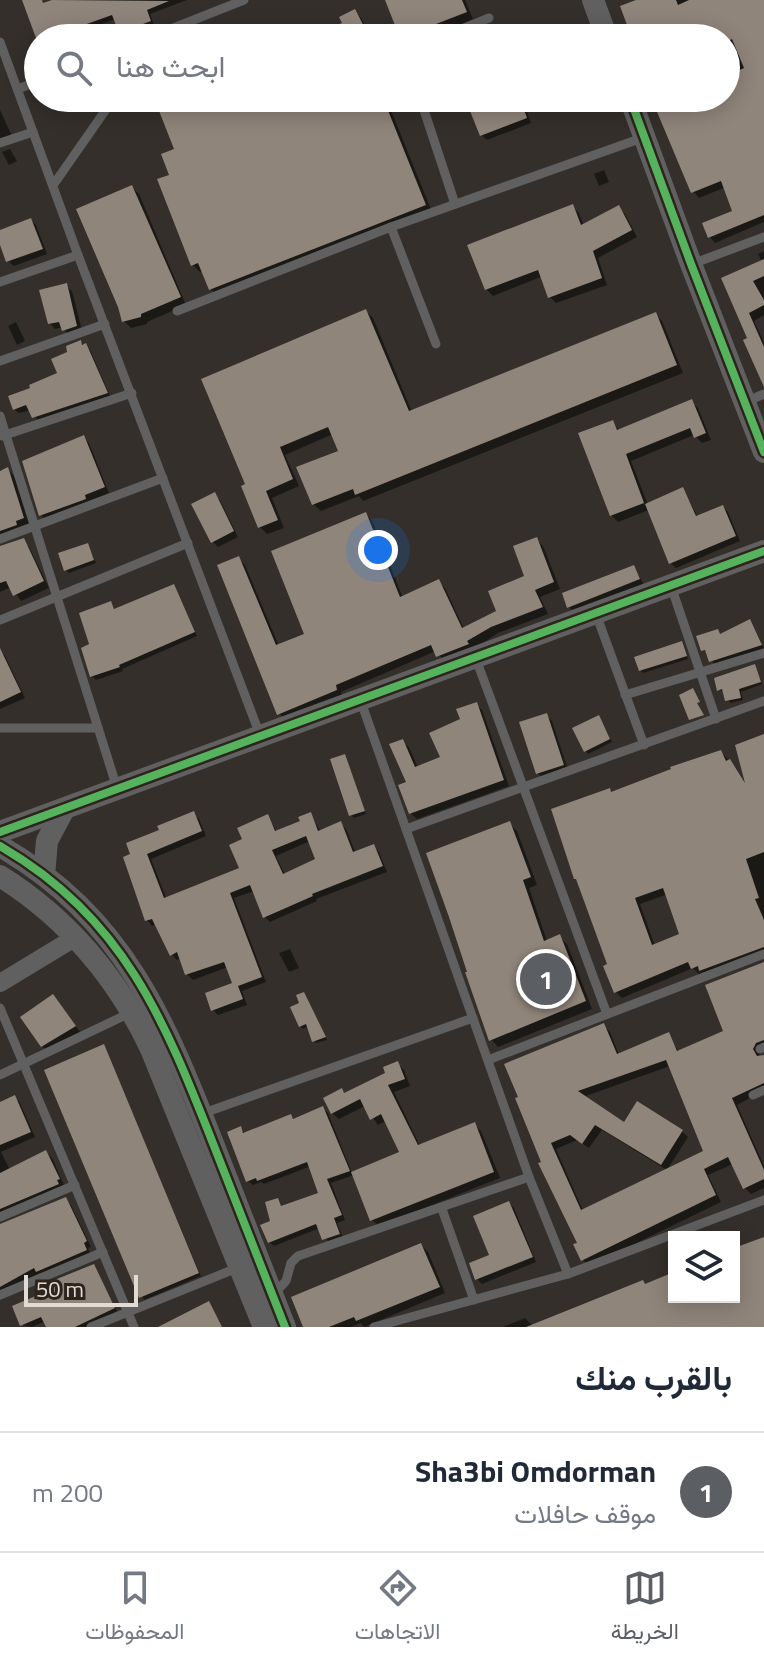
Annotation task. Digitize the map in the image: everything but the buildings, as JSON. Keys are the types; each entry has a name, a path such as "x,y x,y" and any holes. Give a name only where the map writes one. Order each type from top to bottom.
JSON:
{"street":[{"path":"593,0 602,24"},
{"path":"635,112 691,264 755,398 764,452"},
{"path":"0,832 764,551"},
{"path":"44,875 47,841 64,809"},
{"path":"0,846 44,875 90,916 134,972 152,1001 201,1114 285,1327"},
{"path":"0,876 49,910 76,937 131,1012 151,1049 264,1327"},
{"path":"0,983 76,937"}],"lane":[{"path":"187,24 244,0"},
{"path":"474,24 489,18"},
{"path":"0,42 4,62 24,106"},
{"path":"18,89 24,87"},
{"path":"26,112 260,736"},
{"path":"54,184 104,112"},
{"path":"425,112 455,204"},
{"path":"0,143 33,132"},
{"path":"177,311 391,227 645,137"},
{"path":"391,227 436,344"},
{"path":"691,264 764,237"},
{"path":"0,282 78,255"},
{"path":"0,361 105,324"},
{"path":"3,436 132,393"},
{"path":"0,416 3,436 35,526 117,788"},
{"path":"0,539 163,478"},
{"path":"0,620 188,543"},
{"path":"671,586 716,719"},
{"path":"596,614 644,745"},
{"path":"625,695 764,653"},
{"path":"474,656 607,1014"},
{"path":"360,699 529,1177 568,1274"},
{"path":"406,829 764,701"},
{"path":"0,728 98,728"},
{"path":"488,1060 764,954"},
{"path":"0,1075 152,1001"},
{"path":"0,1008 134,1327"},
{"path":"201,1114 473,1018"},
{"path":"753,1095 764,1090"},
{"path":"273,1295 286,1281 291,1263 298,1256 529,1177"},
{"path":"0,1217 75,1185"},
{"path":"374,1327 410,1322 474,1300 568,1274 764,1200"},
{"path":"442,1209 474,1300"},
{"path":"0,1295 103,1252"},
{"path":"91,1327 127,1310 241,1267"}],"cycle path":[{"path":"635,112 764,452"},
{"path":"0,832 764,551"},
{"path":"0,846 43,874 79,905 135,975 157,1014 196,1100 285,1327"}],"place":[{"name":"Sha3bi Omdorman","path":"546,979"}]}
